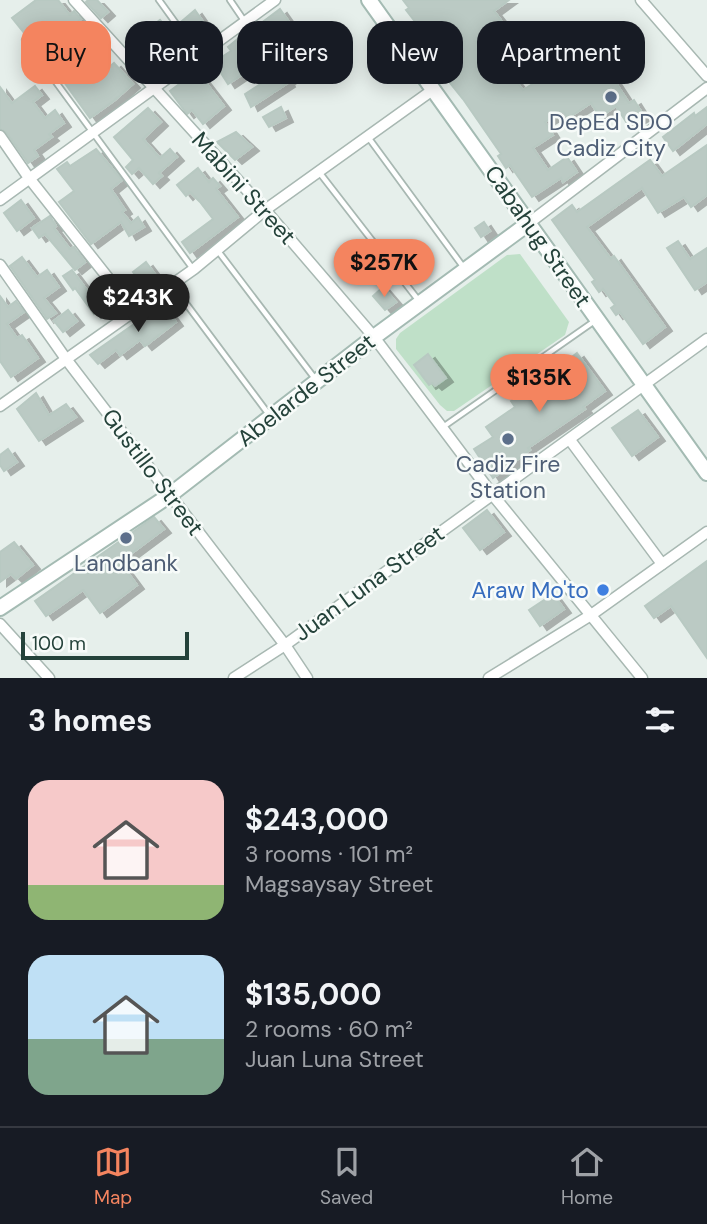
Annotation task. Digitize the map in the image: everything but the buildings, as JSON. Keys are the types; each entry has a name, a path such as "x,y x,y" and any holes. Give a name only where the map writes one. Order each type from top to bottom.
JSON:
{"street":[{"name":"Mabini Street","path":"74,0 265,210 374,337 492,494 642,678"},
{"path":"249,21 275,0"},
{"name":"Cabahug Street","path":"369,0 707,473"},
{"path":"641,0 707,76"},
{"path":"0,200 159,84"},
{"name":"Abelarde Street","path":"0,608 170,495 374,337 707,88"},
{"path":"0,405 135,312 194,269 265,210 434,89"},
{"path":"0,136 29,178 135,312"},
{"name":"Gustillo Street","path":"0,265 66,359 285,645 307,678"},
{"name":"Juan Luna Street","path":"234,678 285,645 707,339"},
{"path":"569,440 662,564"},
{"path":"489,678 591,615 707,532"},
{"path":"0,624 49,678"}],"lane":[{"path":"159,0 174,21"},
{"path":"230,0 245,21"},
{"path":"57,84 194,269"},
{"path":"368,136 466,270"},
{"path":"319,172 420,303"},
{"path":"217,250 317,381"},
{"path":"172,285 271,417"},
{"path":"443,427 597,319"}],"green space":[{"path":"520,254 569,322 565,335 454,411 447,411 396,349 396,339 400,333 507,255"}],"place":[{"name":"DepEd SDO Cadiz City","path":"611,97"},
{"name":"Cadiz Fire Station","path":"508,439"},
{"name":"Landbank","path":"126,538"},
{"name":"Araw Mo'to","path":"603,590"}]}
